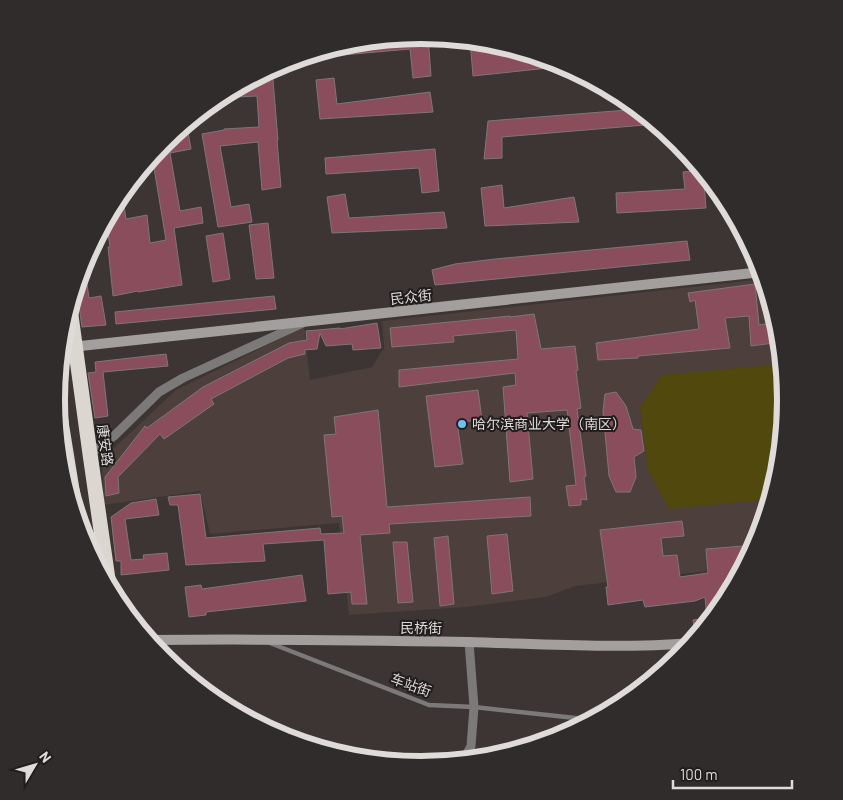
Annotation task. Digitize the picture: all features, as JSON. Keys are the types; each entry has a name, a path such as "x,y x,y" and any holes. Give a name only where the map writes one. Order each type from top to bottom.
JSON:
{"highway":[{"name":"康安路","path":"69,347 90,454 106,565"}],"main road":[{"name":"民众街","path":"69,347 754,273"},
{"name":"民桥街","path":"159,640 258,639 469,642 587,647 681,644"}],"street":[{"path":"90,454 114,436 159,392 183,378 306,322"},
{"path":"467,753 471,746 474,707 469,642"}],"lane":[{"name":"车站街","path":"258,639 429,704 582,719"}],"shaded area":[{"name":"哈尔滨商业大学（南区）","path":"757,280 766,308 775,354 778,400 777,423 775,446 766,492 751,536 736,568 575,586 546,597 466,607 349,615 339,523 210,534 200,491 104,505 102,465 114,448 176,390 304,327 310,380 372,367 384,348 382,321"},
{"path":"776,365 778,400 775,446 764,500 669,509 648,470 640,407 662,375"}],"building":[{"path":"429,44 431,76 413,78 410,49 328,56 375,47"},
{"path":"471,47 514,56 549,68 473,76"},
{"path":"273,76 281,187 262,190 258,142 220,146 231,207 249,204 252,222 218,227 202,134 224,129 259,127 257,96 234,97"},
{"path":"334,78 337,104 430,92 433,112 320,119 316,80"},
{"path":"628,110 647,125 502,137 502,158 484,159 488,121"},
{"path":"187,132 191,149 170,153 180,211 201,207 203,223 174,228 182,285 113,296 108,231 124,204 126,219 147,215 150,243 166,240 154,166"},
{"path":"435,149 439,191 422,193 419,168 326,174 325,158"},
{"path":"694,171 704,183 706,208 617,213 616,193 685,189 683,172"},
{"path":"502,185 504,208 574,197 579,222 485,226 481,188"},
{"path":"345,194 349,218 444,212 447,228 332,233 327,197"},
{"path":"268,223 274,278 256,279 249,225"},
{"path":"223,233 230,279 213,282 206,236"},
{"path":"687,241 690,260 435,285 432,270 455,264 495,259"},
{"path":"86,279 89,298 101,296 106,325 82,327 79,306"},
{"path":"755,284 759,325 769,323 773,343 751,346 749,316 725,318 730,348 638,356 638,358 598,360 596,343 699,329 695,300 690,302 688,293"},
{"path":"274,296 276,309 116,324 115,312"},
{"path":"534,314 541,349 575,346 581,408 577,409 586,476 584,477 587,500 581,499 581,505 569,506 566,486 576,485 567,410 527,413 533,479 510,482 503,387 516,385 515,373 399,387 399,370 518,359 516,330 453,336 454,342 392,347 390,328"},
{"path":"377,323 381,348 353,350 352,344 326,346 320,333 317,349 304,350 305,354 288,358 211,399 214,404 164,439 160,434 118,477 119,493 106,496 105,477 145,426 147,428 203,387 289,343 307,340 306,331 340,329"},
{"path":"166,354 168,366 103,372 108,416 95,418 88,373 96,372 95,362"},
{"path":"478,390 482,420 457,422 463,464 435,467 426,396"},
{"path":"616,392 626,406 633,429 641,430 644,451 634,457 636,477 630,492 616,492 609,476 603,411 605,394"},
{"path":"378,410 387,507 530,497 531,516 389,524 390,533 360,535 367,604 352,604 351,592 328,594 324,540 263,544 265,561 186,565 178,505 170,505 168,497 200,494 206,538 320,528 321,534 344,533 342,516 332,517 324,435 336,434 334,417"},
{"path":"156,499 159,515 125,519 131,560 144,559 143,555 167,553 169,570 121,575 121,561 116,561 111,517 131,503"},
{"path":"682,521 684,536 661,538 663,556 677,555 680,577 708,573 706,549 747,546 730,578 707,614 705,597 695,601 645,607 643,600 608,605 606,587 608,587 600,530"},
{"path":"507,534 513,591 492,594 487,536"},
{"path":"448,536 454,604 440,606 434,538"},
{"path":"393,542 407,542 413,602 398,603"},
{"path":"302,575 306,601 206,612 206,615 189,617 185,587 201,585 202,589"},
{"path":"703,619 694,628 693,620"}],"place":[{"name":"哈尔滨商业大学（南区）","path":"462,424"}]}
